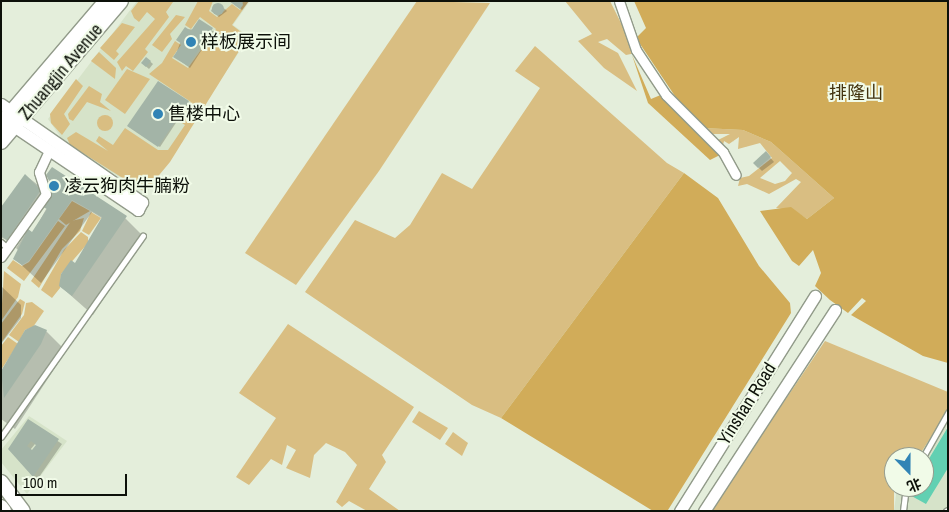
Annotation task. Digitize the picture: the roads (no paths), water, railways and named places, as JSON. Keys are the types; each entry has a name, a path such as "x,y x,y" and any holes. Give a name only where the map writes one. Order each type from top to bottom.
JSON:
{"main road":[{"name":"Zhuangjin Avenue","path":"1,142 8,117 106,1"},
{"name":"Zhuangjin Avenue","path":"8,117 121,1"},
{"path":"8,117 142,202 138,210 8,117"},
{"name":"Yinshan Road","path":"680,511 815,296"},
{"name":"Yinshan Road","path":"704,511 835,310"},
{"path":"1,482 22,511"},
{"path":"1,507 4,511"}],"street":[{"path":"620,1 636,50 666,95 722,152 736,175"},
{"path":"1,257 5,245 46,194 39,172 47,155"}],"lane":[{"path":"1,437 143,236"},
{"path":"929,447 948,413"},
{"path":"902,511 904,497"}],"place":[{"name":"样板展示间","path":"191,42"},
{"name":"售楼中心","path":"158,114"},
{"name":"凌云狗肉牛腩粉","path":"54,186"}],"park label":[{"name":"排隆山","path":"856,93"}]}
